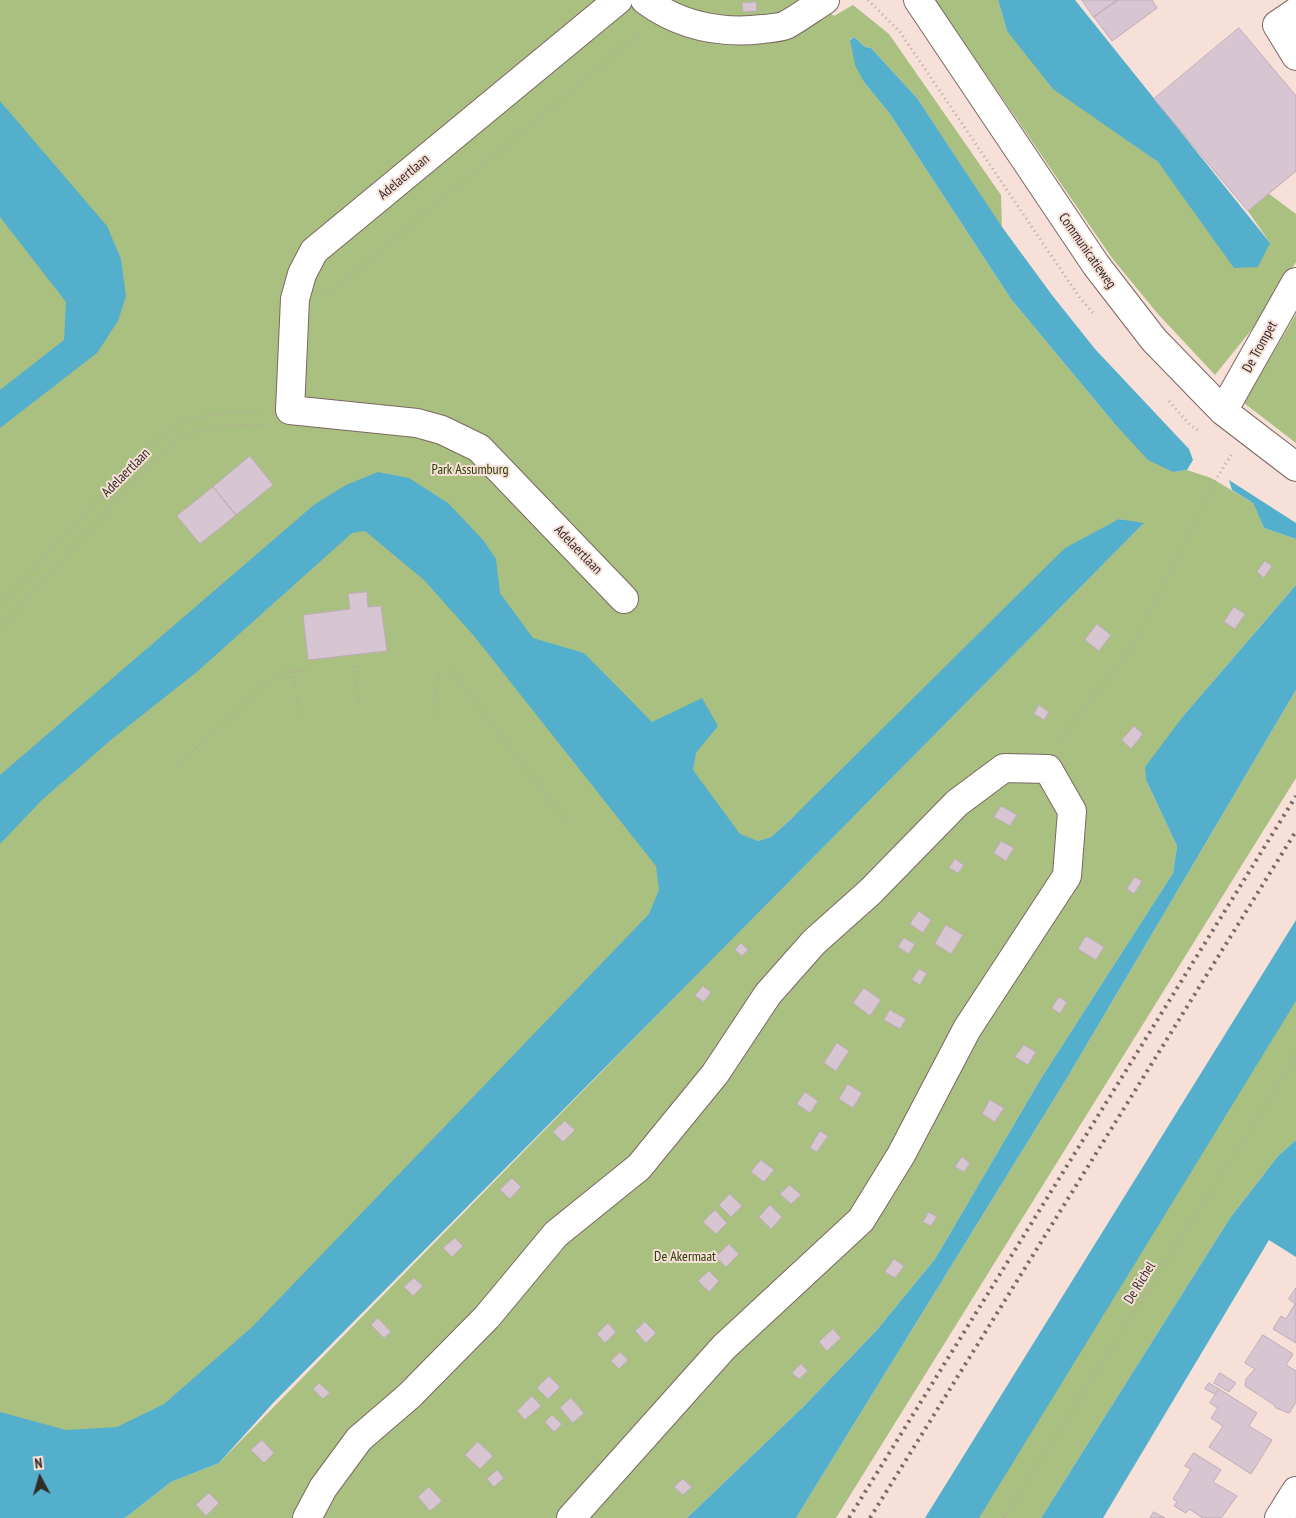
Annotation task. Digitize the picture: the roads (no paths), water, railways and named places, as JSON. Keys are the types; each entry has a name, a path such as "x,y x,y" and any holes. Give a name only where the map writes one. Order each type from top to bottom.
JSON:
{"street":[{"name":"Adelaertlaan","path":"618,0 314,251 302,274 295,299 290,410 417,423 442,430 479,448 624,599"},
{"path":"645,0 664,14 687,23 720,31 784,26 825,0"},
{"name":"Communicatieweg","path":"918,0 1096,265 1154,340 1224,411 1296,467"},
{"path":"1296,12 1277,25 1296,56"},
{"name":"De Trompet","path":"1224,411 1296,282"},
{"path":"307,1518 323,1488 359,1439 409,1396 487,1317 556,1234 639,1167 715,1074 768,994 814,942 870,892 957,803 1004,768 1048,769 1072,811 1067,876 967,1029 901,1155 861,1220 724,1347 571,1518"},
{"path":"1279,1518 1296,1492"}],"water":[{"path":"998,0 1075,0 1270,243 1258,267 1234,268 1158,162 1053,89 1007,31"},
{"path":"854,37 865,47 871,48 917,98 1002,227 1052,295 1095,349 1189,449 1193,460 1187,470 1173,472 1148,460 1113,422 1011,299 890,114 864,82 855,65 850,40"},
{"path":"0,101 107,226 121,259 126,296 118,321 97,353 0,428 0,390 64,340 66,302 0,217"},
{"path":"378,472 409,478 448,503 484,541 496,559 500,593 533,638 584,653 652,722 702,698 718,726 696,753 693,770 740,834 758,841 771,837 790,820 1065,548 1119,519 1144,523 274,1402 219,1463 171,1482 125,1518 0,1518 0,1412 66,1430 117,1427 164,1404 252,1327 649,914 659,890 656,866 474,636 424,580 365,531 352,533 198,671 112,739 42,800 0,844 0,775 315,504 346,485"},
{"path":"1229,480 1296,523 1296,539 1264,528 1253,503 1232,490"},
{"path":"1296,585 1296,690 1067,1078 796,1518 687,1518 804,1406 876,1331 935,1259 1040,1080 1173,873 1177,846 1146,780 1145,767 1184,715"},
{"path":"1296,920 1296,1001 979,1518 925,1518"},
{"path":"1296,1140 1296,1257 1269,1240 1103,1518 1041,1518 1230,1218 1278,1156"}],"railway":[{"path":"849,1518 1296,796"},
{"path":"870,1518 1296,831"}],"park label":[{"name":"Park Assumburg","path":"470,470"},
{"name":"De Akermaat","path":"685,1257"}]}
